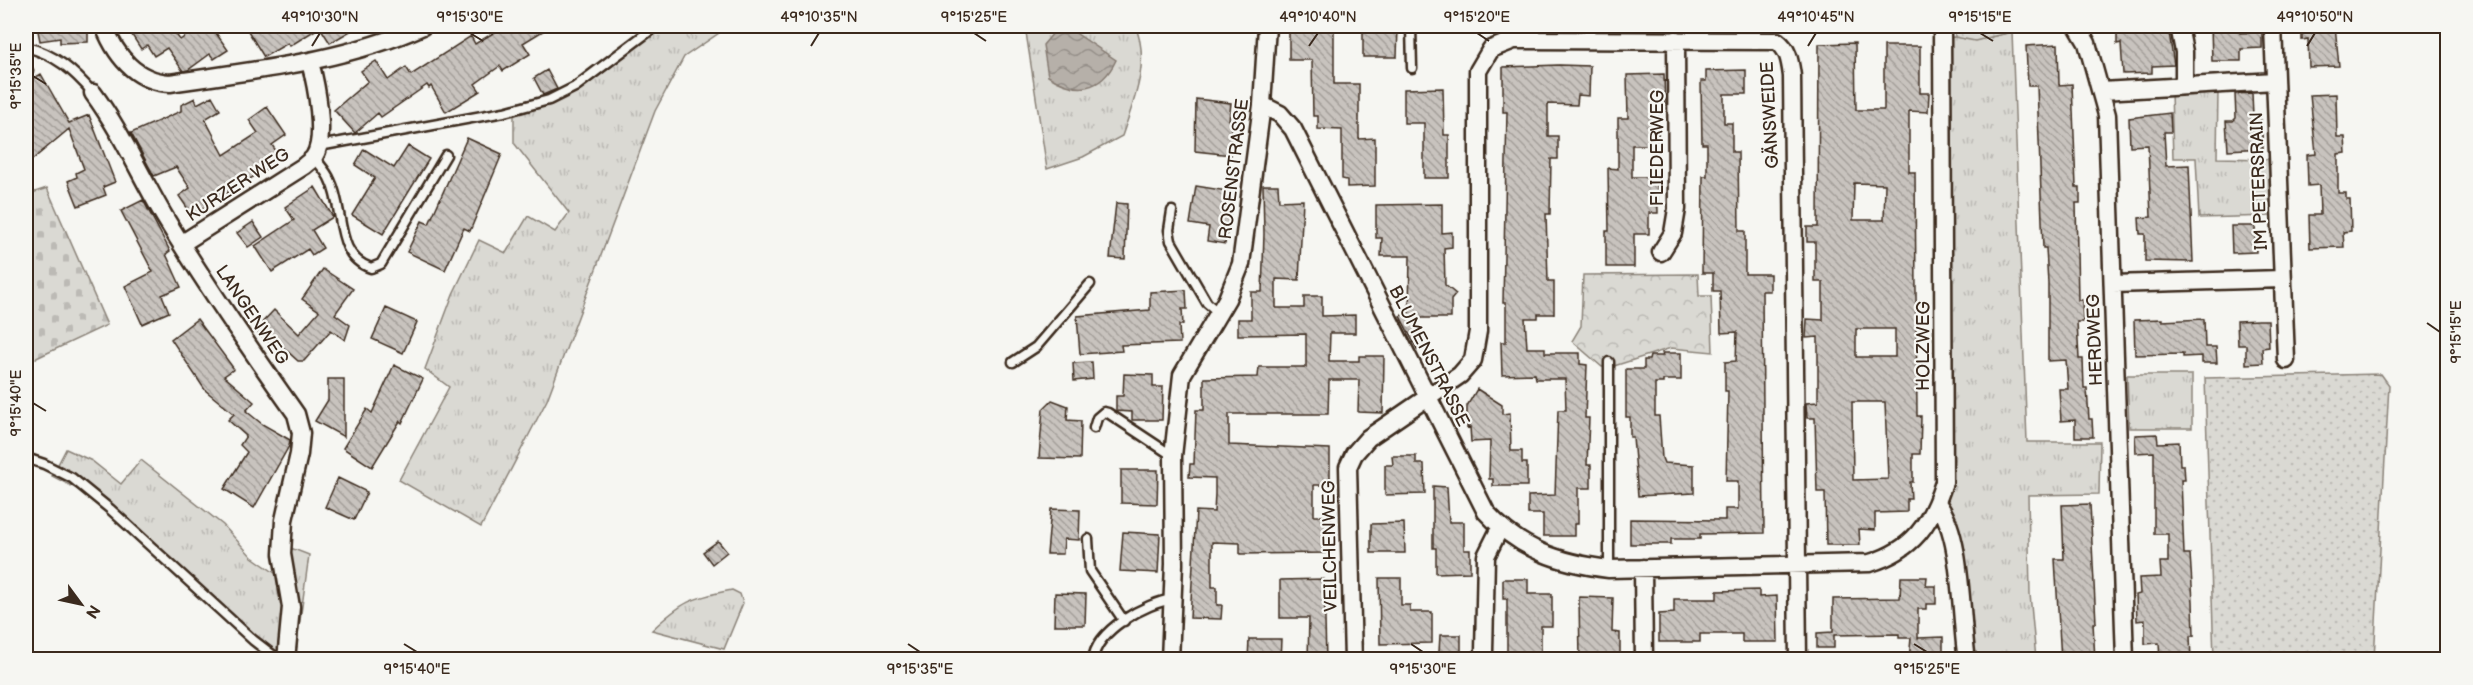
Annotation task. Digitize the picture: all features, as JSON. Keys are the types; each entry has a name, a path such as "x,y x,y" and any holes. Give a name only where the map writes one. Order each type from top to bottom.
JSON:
{"street":[{"path":"104,26 110,42 123,60 139,75 153,82 170,83 310,62 400,36 423,26"},
{"name":"ROSENSTRASSE","path":"1170,660 1173,598 1173,456 1182,375 1219,313 1241,264 1262,105 1267,26"},
{"name":"HOLZWEG","path":"1937,502 1944,482 1942,26"},
{"name":"HERDWEG","path":"2077,26 2087,43 2107,115 2125,660"},
{"path":"2180,26 2184,52 2184,86"},
{"name":"IM PETERSRAIN","path":"2273,26 2286,360"},
{"name":"GÄNSWEIDE","path":"1429,399 1460,375 1473,360 1477,344 1478,71 1491,49 1514,40 1777,41 1784,46 1790,58 1795,566"},
{"name":"FLIEDERWEG","path":"1660,252 1673,232 1677,209 1676,40"},
{"path":"310,62 317,88 316,151"},
{"path":"2102,91 2275,81"},
{"name":"LANGENWEG","path":"93,93 106,110 182,244 227,317 296,414 301,433 284,520 282,554 291,607 286,660"},
{"name":"BLUMENSTRASSE","path":"1262,105 1280,114 1293,129 1486,512 1500,528 1538,552 1572,564 1609,568 1870,563 1892,555 1908,545 1923,528 1937,502"},
{"name":"KURZER WEG","path":"182,244 304,166 316,151"},
{"path":"2113,284 2282,279"},
{"name":"VEILCHENWEG","path":"1353,660 1348,468 1354,454 1368,438 1429,399"},
{"path":"1937,502 1946,514 1954,541 1967,660"},
{"path":"1480,660 1484,652 1486,556 1500,528"},
{"path":"1795,566 1798,660"},
{"path":"1643,568 1644,660"}],"lane":[{"path":"316,151 504,112 549,100 575,87 656,26"},
{"path":"1412,26 1412,68"},
{"name":"LANGENWEG","path":"26,47 54,57 72,70 93,93"},
{"name":"KURZER WEG","path":"316,151 330,179 348,250 363,266 371,268 381,264 446,155"},
{"path":"1172,211 1169,230 1171,241 1207,303 1219,313"},
{"path":"1013,362 1036,347 1090,284"},
{"path":"1609,362 1609,568"},
{"path":"1094,428 1096,418 1104,412 1108,413 1173,456"},
{"path":"26,458 72,478 110,509 253,640 279,660"},
{"path":"1088,539 1090,571 1124,621"},
{"path":"1093,660 1096,645 1102,636 1153,603 1173,598"}],"green space":[{"path":"664,26 714,26 720,29 719,33 684,57 655,111 547,400 481,527 399,480 449,387 425,369 453,294 479,240 506,253 528,216 555,232 569,213 514,143 514,115 553,104 599,76"},
{"path":"1025,26 1135,26 1140,39 1141,67 1136,95 1122,136 1083,157 1047,169"},
{"path":"1954,26 2035,26 1975,41 1955,37"},
{"path":"2012,32 2027,442 2100,442 2099,494 2028,495 2030,594 2036,659 1968,659 1944,482 1941,38 1977,40"},
{"path":"2218,91 2217,158 2268,159 2271,216 2199,218 2196,158 2173,158 2171,92"},
{"path":"47,188 107,325 26,363 26,195"},
{"path":"1698,274 1699,296 1711,296 1713,352 1671,348 1614,366 1602,367 1572,341 1581,326 1583,275"},
{"path":"2381,374 2389,385 2374,659 2214,659 2205,378"},
{"path":"2127,375 2192,375 2192,428 2129,428"},
{"path":"66,449 92,461 121,484 141,460 223,525 252,557 291,584 291,548 309,555 296,650 286,659 269,659 85,493 52,476"},
{"path":"732,590 740,594 743,603 724,649 652,630 688,602"}],"water":[{"path":"1059,26 1065,26 1116,60 1103,79 1087,87 1078,87 1068,86 1048,76 1043,45"}],"building":[{"path":"37,26 88,26 88,42 60,43 60,38 40,41"},
{"path":"126,26 170,26 180,40 200,26 211,26 228,50 214,59 210,54 188,70 183,71 167,48 154,56 147,45 141,49"},
{"path":"245,26 359,26 330,43 320,27 290,46 288,43 264,57"},
{"path":"505,26 551,26 523,43 530,54 503,71 500,66 475,84 480,91 446,112 431,86 429,88 427,85 381,117 378,113 355,133 334,110 368,81 361,71 376,61 388,80 406,67 411,75 471,36 475,44"},
{"path":"1289,26 1334,26 1334,84 1359,84 1359,139 1375,138 1375,186 1347,187 1347,180 1342,179 1342,130 1318,129 1318,116 1313,116 1312,60 1289,60"},
{"path":"2117,26 2168,26 2174,65 2152,66 2152,73 2123,74 2121,43 2117,44"},
{"path":"2211,26 2240,26 2240,33 2262,32 2262,48 2241,49 2241,61 2212,61"},
{"path":"2302,26 2335,26 2339,66 2309,67 2308,39 2302,40"},
{"path":"1363,27 1398,27 1397,57 1363,57"},
{"path":"1855,43 1856,110 1884,110 1884,46 1920,46 1920,93 1929,93 1928,112 1909,111 1909,172 1915,172 1917,416 1921,416 1920,454 1913,454 1913,482 1910,482 1911,499 1907,499 1907,512 1875,513 1875,530 1859,529 1860,545 1826,545 1825,492 1817,492 1815,418 1807,418 1806,403 1818,402 1818,337 1806,338 1807,319 1823,320 1823,282 1815,282 1815,242 1807,242 1807,227 1818,227 1819,44","holes":["1854,183 1885,184 1884,220 1853,220","1856,329 1895,329 1895,357 1856,357","1852,402 1885,402 1888,479 1853,480"]},
{"path":"2058,44 2059,85 2072,84 2076,187 2080,187 2080,203 2076,203 2078,300 2082,300 2083,322 2077,322 2079,359 2083,359 2084,388 2087,388 2093,437 2075,437 2075,420 2061,421 2059,389 2068,389 2066,360 2048,361 2048,283 2046,248 2043,248 2037,86 2028,86 2026,46"},
{"path":"1590,66 1589,96 1578,95 1577,105 1548,104 1548,136 1558,136 1558,159 1551,159 1550,214 1546,214 1548,281 1554,281 1554,314 1538,314 1538,318 1525,318 1527,348 1545,348 1545,353 1580,353 1580,364 1587,365 1585,418 1589,418 1587,465 1591,465 1591,488 1578,488 1578,524 1574,524 1574,536 1543,536 1543,514 1528,514 1528,496 1555,495 1558,410 1566,410 1565,379 1536,379 1535,374 1502,375 1501,342 1506,342 1506,303 1503,303 1507,112 1503,112 1503,67"},
{"path":"547,70 557,89 543,95 534,78"},
{"path":"1746,70 1746,94 1724,94 1724,123 1732,123 1732,152 1738,152 1739,231 1745,231 1745,274 1770,274 1770,291 1762,291 1764,533 1700,534 1700,539 1671,539 1671,544 1630,544 1630,519 1725,520 1725,509 1738,509 1738,481 1726,481 1728,391 1725,391 1725,362 1736,361 1737,332 1721,333 1720,291 1713,291 1713,273 1702,273 1703,176 1707,176 1707,144 1702,144 1701,81 1706,81 1706,71"},
{"path":"41,74 69,123 89,115 115,182 103,187 106,195 78,206 68,181 77,177 76,173 84,169 69,129 26,165 26,83"},
{"path":"1664,74 1665,106 1660,106 1658,111 1658,145 1632,145 1632,177 1657,177 1658,213 1649,213 1649,234 1634,234 1634,267 1606,267 1606,231 1609,231 1608,168 1618,169 1618,118 1628,118 1627,75"},
{"path":"1443,88 1444,135 1449,135 1449,178 1424,178 1424,123 1404,123 1404,89"},
{"path":"2252,93 2253,117 2254,120 2261,120 2263,148 2228,150 2226,121 2233,121 2236,118 2235,94"},
{"path":"2336,94 2337,137 2345,137 2346,153 2338,154 2338,193 2346,193 2346,199 2350,199 2351,231 2343,232 2344,247 2310,248 2309,215 2320,215 2319,185 2308,186 2307,155 2316,154 2310,95"},
{"path":"212,96 220,110 205,119 224,155 258,133 249,120 267,107 286,135 272,145 278,154 262,164 266,169 192,215 179,196 190,188 176,167 154,176 131,133 181,111 181,105 195,98 197,104"},
{"path":"1196,99 1231,103 1229,120 1232,121 1231,155 1195,151"},
{"path":"2170,113 2171,132 2164,132 2166,166 2189,165 2193,262 2145,261 2145,234 2140,234 2139,218 2151,217 2148,145 2130,146 2129,118"},
{"path":"467,138 502,154 470,231 464,228 445,270 407,252 422,221 429,224"},
{"path":"408,146 429,159 383,234 352,215 375,178 355,165 364,149 394,168"},
{"path":"1263,185 1278,185 1279,201 1303,200 1299,280 1276,279 1276,308 1304,308 1304,296 1322,296 1322,316 1355,315 1355,333 1330,333 1329,361 1359,361 1359,356 1384,356 1383,413 1358,412 1359,380 1329,380 1328,414 1229,414 1229,445 1330,449 1330,485 1314,485 1314,516 1331,516 1331,553 1240,554 1240,543 1212,542 1212,587 1217,587 1217,605 1222,605 1221,619 1190,618 1196,511 1214,512 1215,478 1189,477 1190,464 1194,464 1196,410 1204,410 1204,378 1258,377 1259,367 1306,367 1306,334 1238,335 1238,319 1251,319 1251,292 1262,292"},
{"path":"1196,186 1234,192 1225,244 1207,241 1209,227 1190,224"},
{"path":"315,187 333,217 312,230 323,248 312,255 308,249 272,272 255,246 294,220 285,207"},
{"path":"143,200 170,251 166,254 181,287 162,295 169,312 142,324 125,286 153,272 121,211"},
{"path":"1116,203 1127,204 1125,259 1110,258"},
{"path":"1442,204 1442,233 1452,232 1452,247 1444,248 1445,285 1456,294 1451,300 1451,318 1418,318 1418,351 1400,316 1409,312 1410,256 1381,256 1382,238 1376,238 1376,205"},
{"path":"253,222 263,237 248,247 237,233"},
{"path":"2231,226 2255,226 2256,252 2232,253"},
{"path":"323,269 353,289 335,314 350,325 345,340 331,330 304,361 298,361 278,343 274,347 255,330 274,310 299,334 319,311 302,299"},
{"path":"1186,290 1187,309 1182,309 1183,325 1179,325 1180,343 1121,345 1122,351 1080,354 1077,316 1150,310 1150,292"},
{"path":"386,308 417,322 403,353 372,339"},
{"path":"197,319 234,369 224,376 254,402 246,411 262,424 290,440 289,446 254,508 224,489 247,452 240,445 246,436 228,420 234,414 205,390 171,339"},
{"path":"2162,319 2162,321 2204,319 2205,347 2216,347 2217,363 2202,363 2202,356 2183,357 2183,354 2135,355 2134,320"},
{"path":"2268,320 2269,347 2262,348 2263,363 2246,364 2246,345 2238,345 2237,321"},
{"path":"1662,353 1681,353 1681,380 1663,380 1663,383 1655,383 1655,416 1659,416 1662,458 1664,463 1694,465 1694,493 1638,496 1633,437 1630,437 1630,417 1626,417 1626,369 1644,369 1644,360 1649,360 1650,356 1663,356"},
{"path":"1092,362 1093,379 1074,381 1073,363"},
{"path":"394,365 423,379 402,423 400,421 372,467 343,448 367,409 372,413"},
{"path":"1124,374 1153,375 1153,387 1163,387 1162,420 1132,420 1132,412 1116,411 1116,396 1123,396"},
{"path":"328,379 344,379 344,437 315,421 328,400"},
{"path":"1477,389 1502,405 1502,414 1510,413 1511,451 1522,451 1522,463 1527,463 1527,486 1493,486 1493,479 1489,479 1490,441 1471,442 1470,427 1467,428 1467,406"},
{"path":"1052,400 1068,406 1067,420 1081,421 1080,459 1039,458 1043,409"},
{"path":"2157,434 2158,443 2179,442 2180,465 2184,465 2185,480 2181,480 2184,554 2190,554 2193,601 2194,636 2190,636 2191,660 2160,660 2159,643 2145,644 2145,620 2137,621 2136,595 2140,594 2139,578 2161,577 2160,562 2168,562 2168,534 2154,534 2154,452 2136,453 2135,435"},
{"path":"1392,456 1416,456 1416,464 1424,464 1425,494 1385,495 1385,465 1393,465"},
{"path":"1121,470 1158,470 1157,504 1121,503"},
{"path":"338,478 367,492 354,520 325,507"},
{"path":"1433,486 1447,487 1449,522 1464,522 1464,550 1470,550 1470,572 1436,573 1436,548 1433,548"},
{"path":"2090,504 2096,623 2093,623 2095,660 2061,660 2055,559 2064,559 2062,505"},
{"path":"1051,509 1080,510 1079,540 1064,539 1063,554 1047,554"},
{"path":"1404,523 1405,553 1371,553 1371,524"},
{"path":"1123,532 1160,534 1158,573 1120,571"},
{"path":"718,541 727,552 712,564 703,552"},
{"path":"1901,577 1927,577 1926,586 1936,586 1936,604 1926,604 1926,609 1918,609 1918,638 1943,637 1943,660 1909,660 1911,638 1899,638 1899,634 1834,635 1834,648 1817,648 1817,633 1833,632 1833,599 1900,598"},
{"path":"1379,578 1401,578 1401,605 1410,605 1410,612 1432,612 1432,643 1380,644"},
{"path":"1324,579 1326,660 1308,660 1309,618 1280,618 1280,580"},
{"path":"1503,579 1528,579 1528,594 1552,594 1552,626 1541,626 1541,660 1507,660 1507,599 1503,599"},
{"path":"1759,590 1759,597 1777,596 1778,642 1742,642 1742,634 1700,634 1700,642 1659,642 1659,614 1674,613 1674,599 1717,599 1717,591"},
{"path":"1055,593 1086,594 1085,625 1054,625"},
{"path":"1579,597 1613,598 1612,632 1620,633 1620,660 1580,660"},
{"path":"1440,635 1461,635 1461,652 1439,652"},
{"path":"1249,639 1281,639 1280,660 1248,660"}]}
